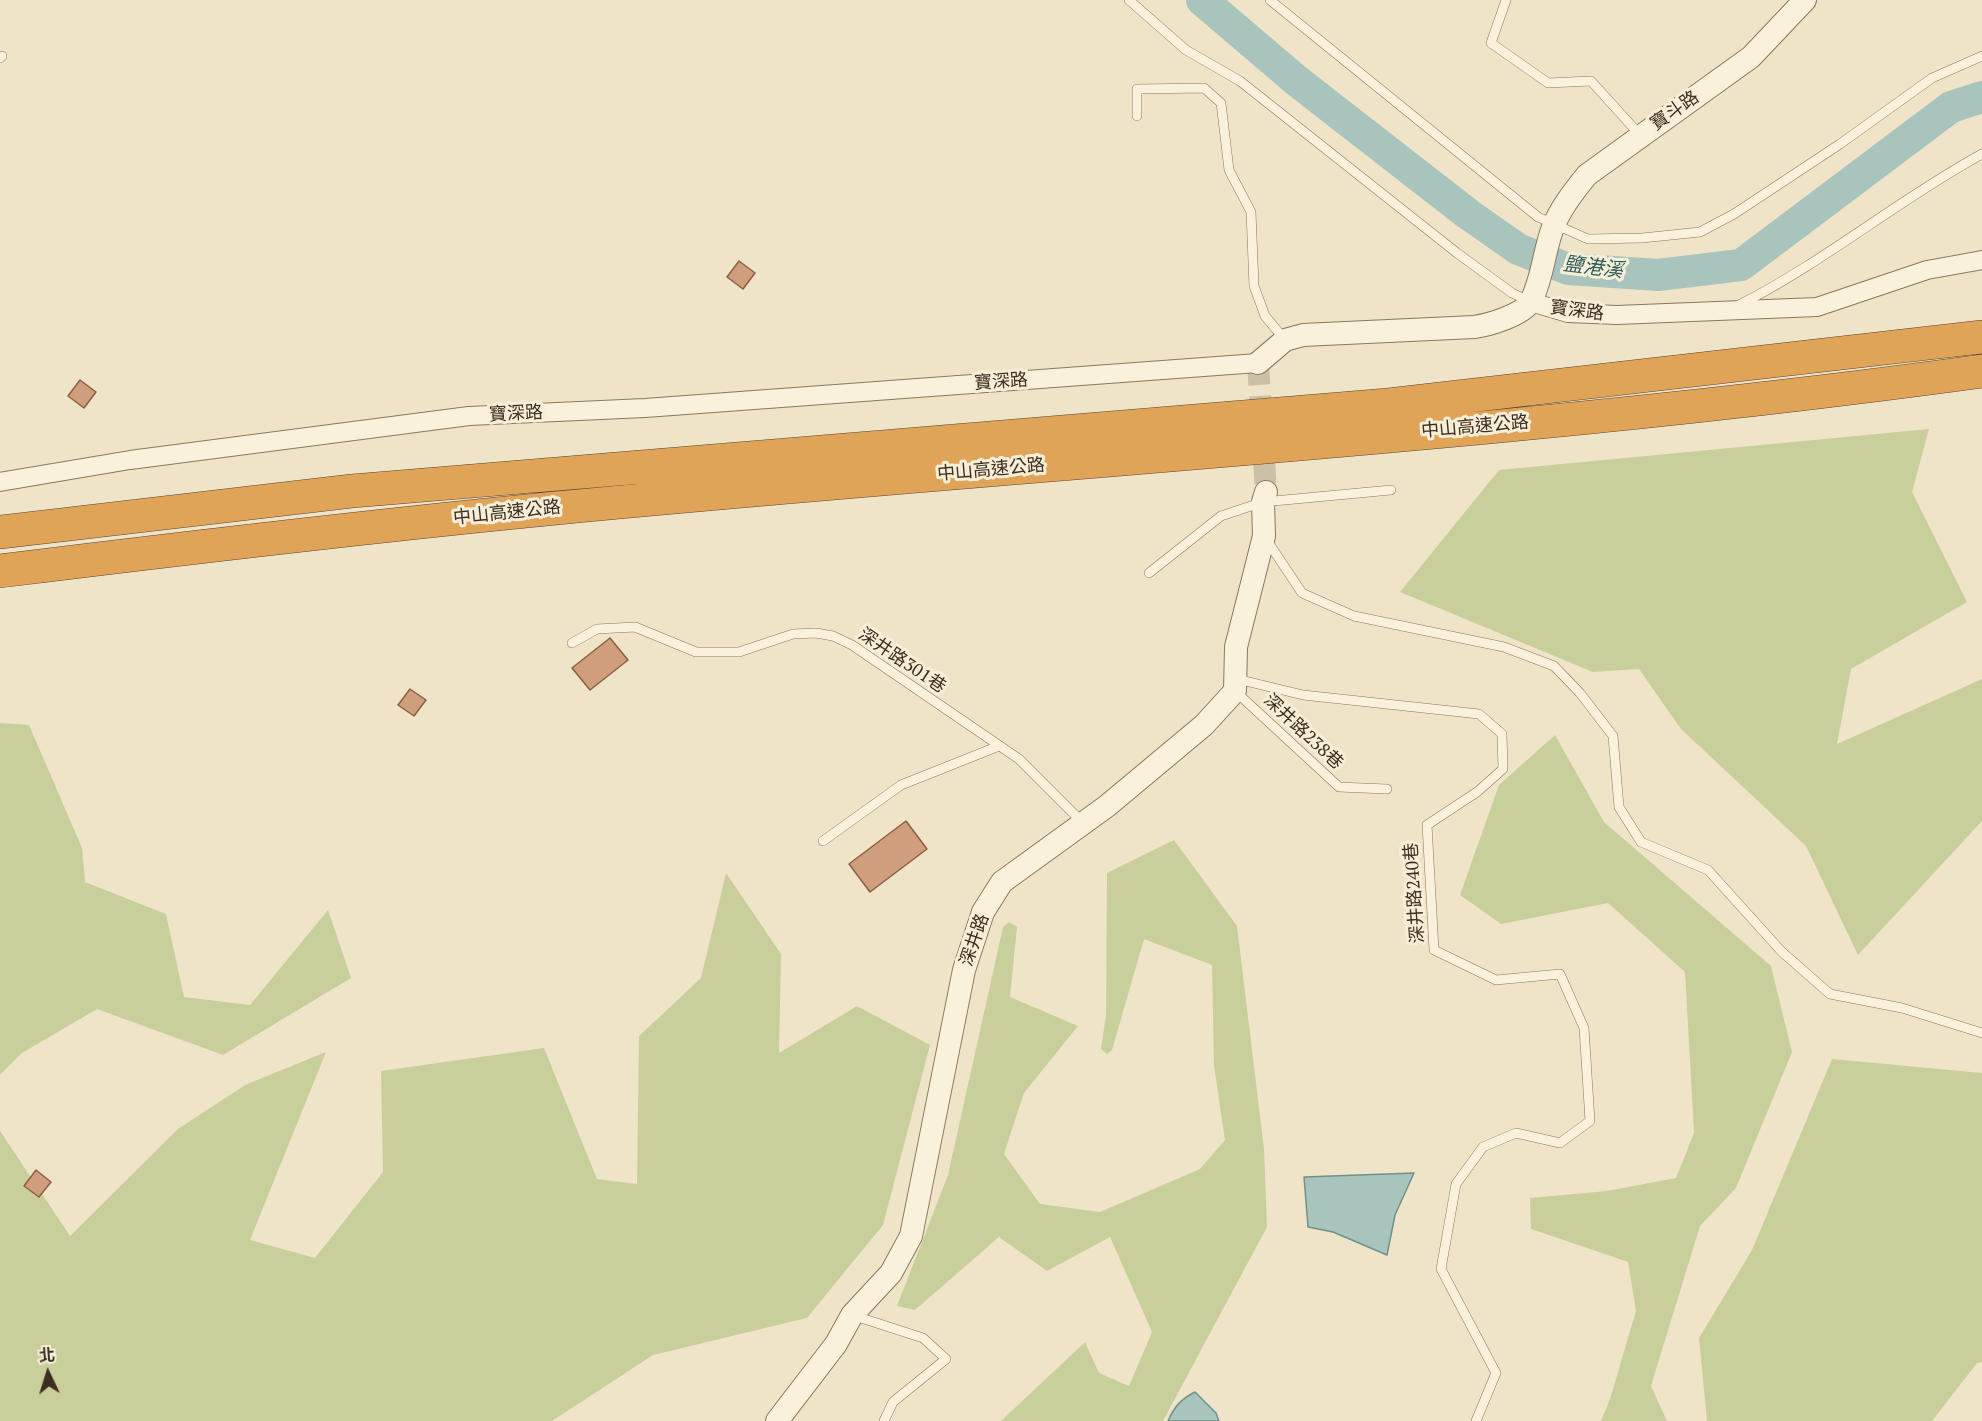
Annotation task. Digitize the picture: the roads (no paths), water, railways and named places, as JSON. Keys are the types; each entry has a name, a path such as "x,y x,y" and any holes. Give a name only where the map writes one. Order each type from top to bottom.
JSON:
{"highway":[{"name":"中山高速公路","path":"0,532 352,491 1388,405 1982,337"},
{"name":"中山高速公路","path":"0,571 283,536 560,508 1574,418 1982,371"}],"street":[{"name":"寶斗路","path":"1531,302 1553,226 1573,192 1587,176 1640,135 1751,57 1805,0"},
{"name":"寶深路","path":"0,482 119,462 469,416 656,407 1258,363 1285,340 1303,335 1485,326 1506,318 1531,302 1551,310 1568,313 1649,316 1817,307 1927,270 1982,260"},
{"path":"1236,685 1236,647 1264,536 1265,497"},
{"name":"深井路","path":"777,1421 836,1344 852,1315 891,1273 911,1236 964,970 983,912 1002,882 1083,823 1204,725 1236,685"}],"lane":[{"path":"1129,0 1186,50 1240,81 1457,253 1512,293 1531,302"},
{"path":"1270,0 1538,217 1553,226 1588,239 1642,238 1700,232 1734,214 1840,144 1932,78 1982,56"},
{"path":"1506,0 1491,43 1548,83 1591,81 1640,135"},
{"path":"1137,116 1137,89 1204,88 1221,104 1229,170 1251,212 1254,286 1265,316 1285,340"},
{"path":"1726,312 1773,288 1928,184 1982,154"},
{"path":"1149,573 1221,516 1265,497 1391,490"},
{"path":"1264,536 1302,593 1354,616 1504,647 1554,666 1580,693 1613,736 1619,807 1641,842 1708,870 1782,952 1830,994 1902,1008 1982,1033"},
{"name":"深井路301巷","path":"572,643 597,629 635,627 696,652 738,652 793,634 816,633 832,636 852,645 1019,759 1083,823"},
{"name":"深井路238巷","path":"1236,685 1339,787 1387,789"},
{"name":"深井路240巷","path":"1236,685 1303,695 1479,714 1503,734 1503,768 1477,792 1427,825 1434,950 1496,980 1560,974 1584,1028 1590,1121 1560,1143 1516,1133 1483,1147 1456,1184 1441,1269 1496,1373 1476,1421"},
{"path":"823,841 901,785 999,746"},
{"path":"852,1315 923,1338 946,1359 893,1402 884,1421"}],"water":[{"path":"1414,1173 1395,1215 1387,1255 1333,1232 1308,1227 1304,1177"},
{"path":"1195,1392 1216,1413 1219,1421 1168,1421 1178,1404"}],"waterway":[{"name":"鹽港溪","path":"1202,0 1297,81 1468,214 1518,249 1568,269 1658,275 1741,265 1951,107 1982,97"}],"tunnel":[{"path":"1258,363 1266,492"}]}
